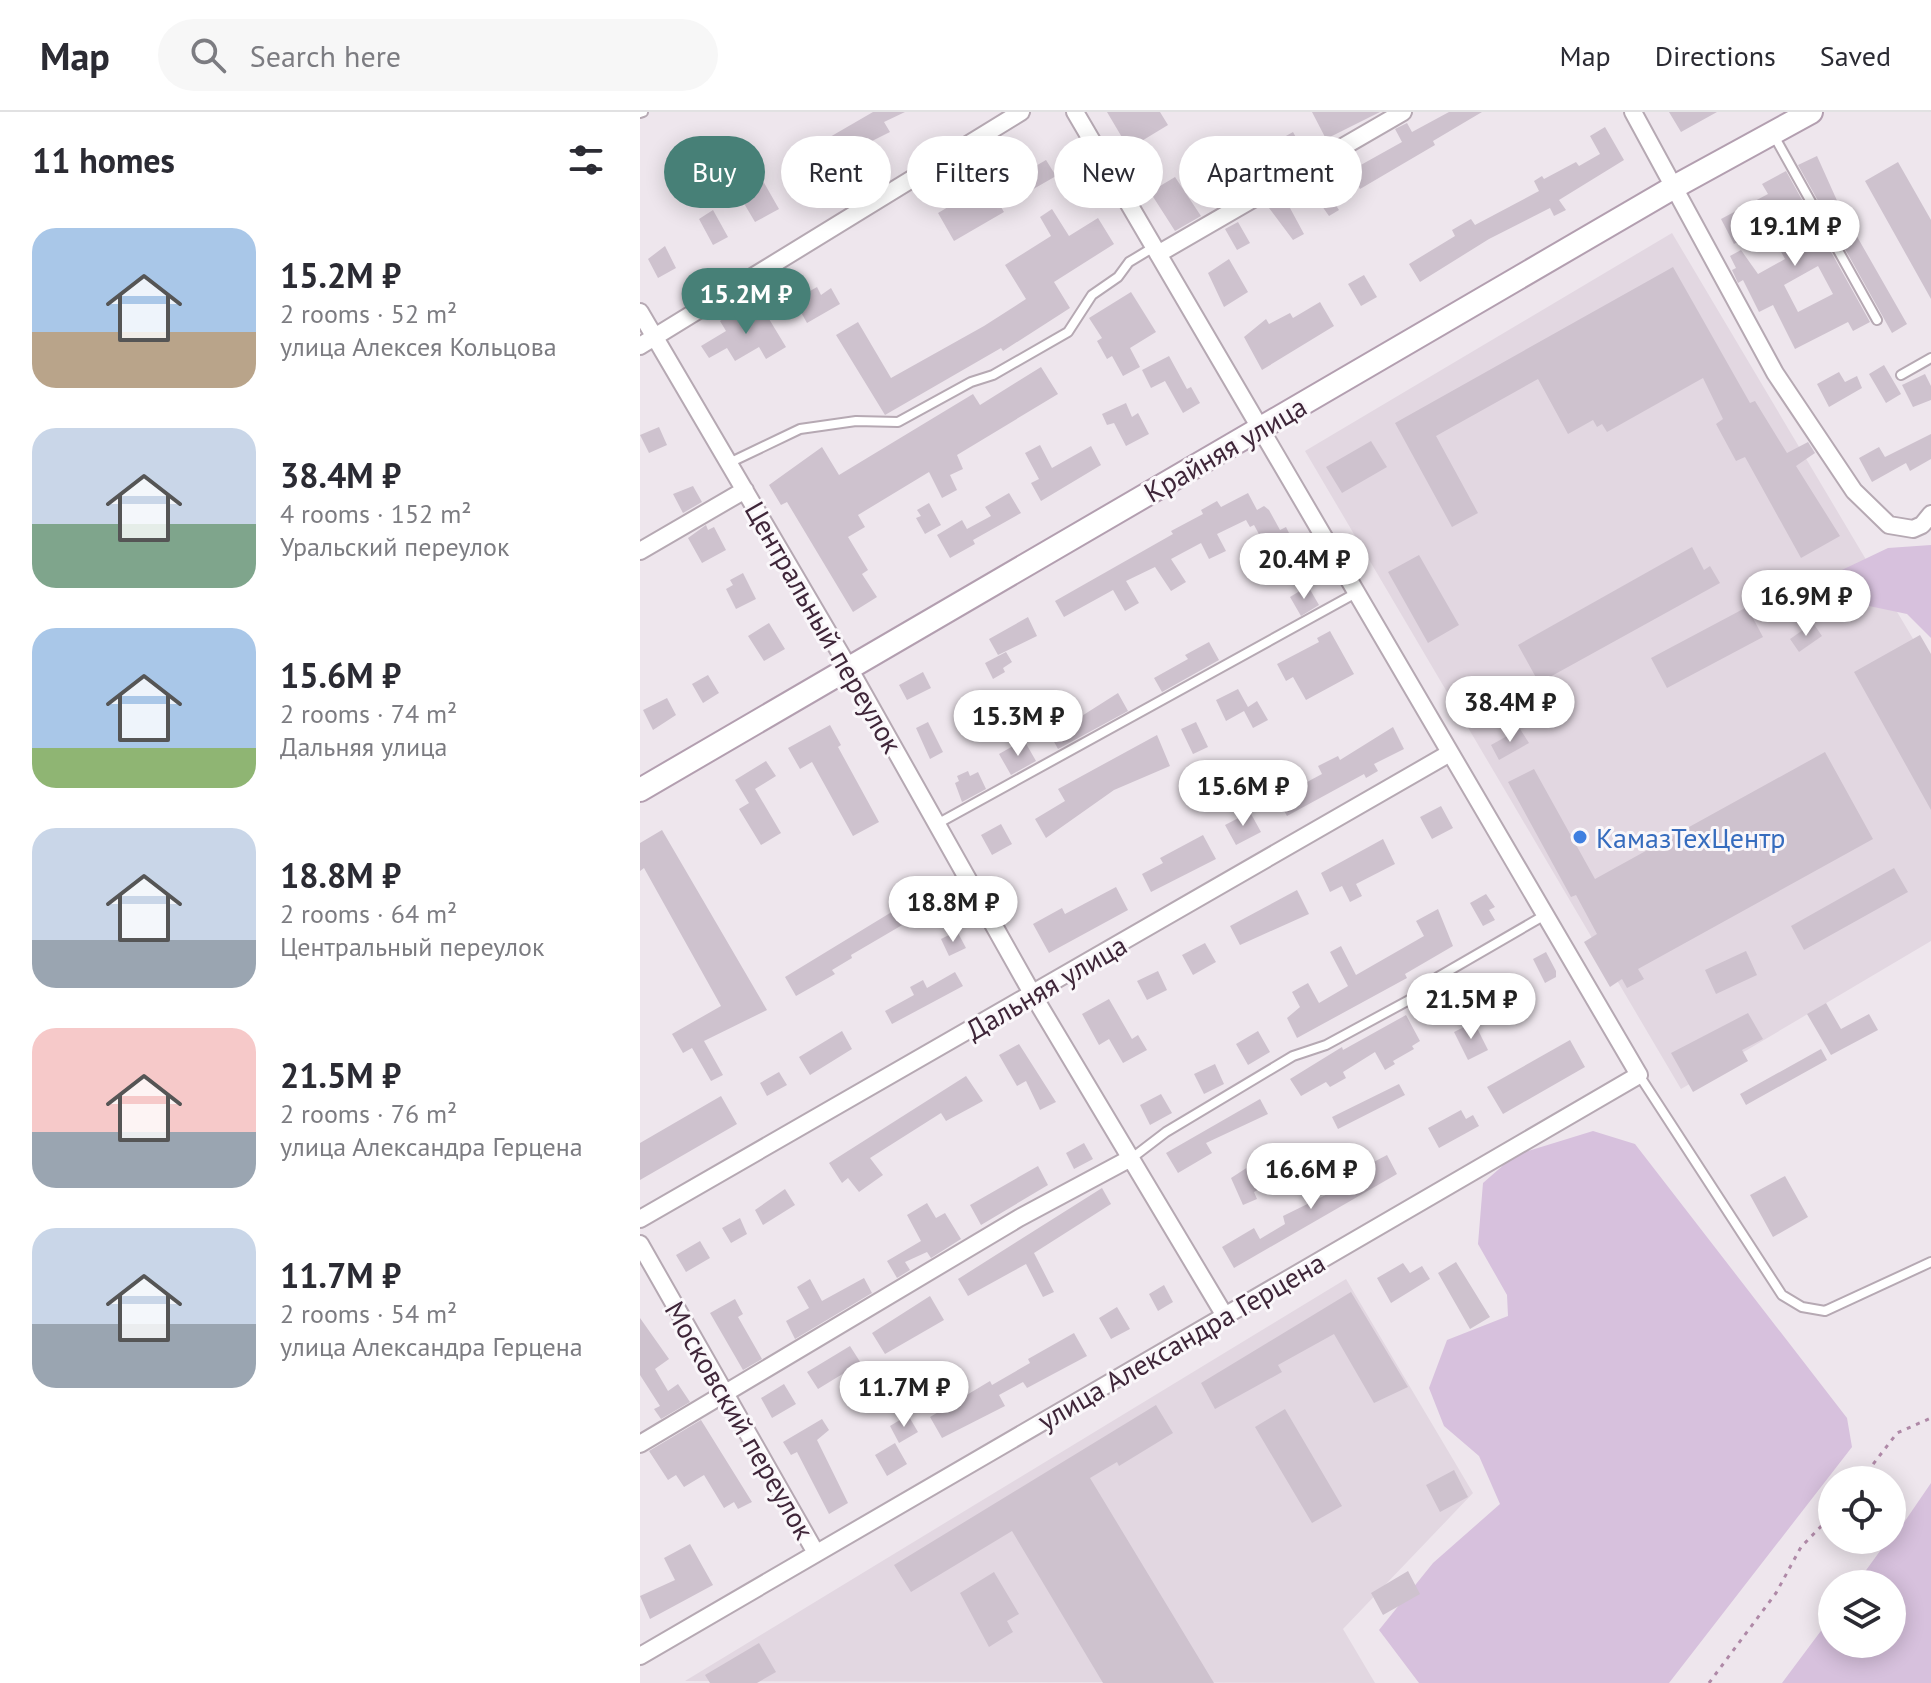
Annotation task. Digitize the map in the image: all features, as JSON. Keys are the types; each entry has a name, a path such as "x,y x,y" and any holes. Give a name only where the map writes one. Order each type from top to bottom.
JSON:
{"main road":[{"name":"Крайняя улица","path":"640,790 1676,186 1811,112"}],"street":[{"path":"647,342 1021,112"},
{"path":"1075,112 1639,1075"},
{"path":"1156,251 1403,112"},
{"path":"1633,112 1780,380 1869,509 1889,525 1913,529 1928,522"},
{"name":"Центральный переулок","path":"640,312 647,342 729,463 849,668 1033,995 1225,1316"},
{"path":"640,551 745,490"},
{"name":"Дальняя улица","path":"640,1219 1450,753"},
{"name":"улица Александра Герцена","path":"640,1656 1639,1075"},
{"path":"640,1444 1019,1218 1131,1158"},
{"name":"Московский переулок","path":"640,1244 816,1553"}],"lane":[{"path":"1773,133 1877,320"},
{"path":"729,463 800,429 856,421 898,422 971,382 993,375 1068,332 1092,295 1118,277 1129,262 1156,251"},
{"path":"1901,375 1931,358"},
{"path":"937,824 1356,593"},
{"path":"1131,1158 1178,1125 1280,1064 1326,1045 1411,999 1438,977 1545,915"},
{"path":"1639,1075 1782,1295 1795,1305 1825,1311 1931,1262"}],"path":[{"path":"1872,1466 1897,1433 1931,1418"},
{"path":"1709,1683 1776,1593 1801,1547 1818,1529"}],"shaded area":[{"path":"1672,233 1931,669 1931,941 1681,1089 1305,451"},
{"path":"1931,545 1931,638 1907,614 1869,606 1848,607 1823,590 1823,579 1888,548"},
{"path":"1593,1131 1635,1144 1847,1418 1852,1447 1837,1466 1818,1466 1818,1491 1669,1683 1419,1683 1379,1630 1433,1563 1500,1504 1479,1456 1444,1426 1429,1388 1447,1340 1508,1316 1507,1295 1478,1244 1483,1183 1515,1155"},
{"path":"1346,1279 1473,1493 1343,1629 1375,1683 685,1681"},
{"path":"1931,1483 1931,1683 1782,1683 1818,1635 1818,1658 1906,1658 1906,1570 1866,1570 1878,1554 1906,1554 1906,1520"}],"building":[{"path":"873,112 905,112 884,122 890,132 882,136 832,136"},
{"path":"1107,112 1160,112 1168,125 1150,136 1121,136"},
{"path":"1312,112 1380,112 1332,136 1324,136"},
{"path":"1449,112 1482,112 1433,141 1435,145 1362,188 1362,164 1402,142 1395,129 1407,123 1412,132"},
{"path":"1669,112 1717,112 1681,132"},
{"path":"1605,127 1624,160 1559,200 1566,210 1554,216 1550,208 1489,239 1420,282 1409,264 1455,236 1452,230 1471,219 1475,225 1539,191 1534,181 1542,176 1544,179 1576,162 1579,166 1600,154 1590,136"},
{"path":"1817,156 1839,205 1907,324 1892,333 1798,165"},
{"path":"1046,160 1054,177 1038,186 1038,165"},
{"path":"1898,162 1931,220 1931,299 1865,181"},
{"path":"1786,171 1870,322 1853,331 1848,322 1795,349 1773,305 1759,312 1743,280 1738,283 1730,256 1741,250 1758,274 1785,259 1779,248 1793,241 1779,215 1746,232 1748,236 1734,244 1721,219 1768,194 1762,184","holes":["1818,266 1833,294 1798,312 1784,285"]},
{"path":"1175,177 1179,183 1179,208 1196,208 1201,216 1175,231 1160,208 1163,208 1163,184"},
{"path":"765,184 779,209 755,222 747,208 765,208"},
{"path":"946,208 1002,208 1004,212 954,241 938,213"},
{"path":"1269,208 1290,208 1304,234 1293,240"},
{"path":"1323,208 1338,208 1339,210 1329,216"},
{"path":"1052,209 1069,236 1098,218 1114,244 1054,282 1070,308 1003,351 1001,348 885,415 836,335 858,322 891,378 984,326 1026,299 1005,265 1051,236 1040,217"},
{"path":"713,210 728,237 713,245 699,219"},
{"path":"1238,222 1250,243 1237,250 1225,229"},
{"path":"665,246 676,268 658,278 648,259"},
{"path":"1229,259 1248,292 1224,307 1208,273"},
{"path":"1673,267 1750,403 1755,401 1787,453 1808,442 1815,453 1796,466 1840,536 1801,558 1745,457 1736,461 1716,424 1723,419 1703,378 1607,432 1602,424 1597,427 1593,420 1568,434 1538,379 1436,436 1478,513 1452,527 1395,423"},
{"path":"1364,275 1377,297 1361,306 1348,284"},
{"path":"817,287 821,295 831,288 840,304 807,323 794,300"},
{"path":"1131,292 1156,332 1130,348 1140,367 1123,376 1112,356 1107,359 1097,341 1102,338 1089,318"},
{"path":"1320,302 1334,326 1262,370 1244,337 1266,319 1269,324 1290,313 1293,318"},
{"path":"743,305 750,317 763,309 786,347 766,359 759,347 735,361 727,348 709,358 701,346 726,331 720,321"},
{"path":"1169,356 1187,389 1191,387 1200,403 1183,413 1165,381 1151,388 1142,370"},
{"path":"1884,365 1901,394 1886,403 1869,374"},
{"path":"1041,367 1058,394 957,455 963,469 950,475 957,490 942,498 929,472 858,515 865,527 848,537 868,570 862,574 877,597 853,612 787,502 781,505 769,485 822,447 839,475 973,394 980,405"},
{"path":"1839,372 1845,382 1857,376 1862,388 1829,407 1817,384"},
{"path":"1925,374 1931,386 1931,400 1913,407 1902,385"},
{"path":"1126,403 1132,417 1138,413 1149,434 1126,446 1114,423 1107,425 1102,414"},
{"path":"659,427 667,445 649,453 640,435"},
{"path":"1931,434 1931,459 1910,471 1906,463 1872,482 1859,458 1879,447 1885,457"},
{"path":"1371,441 1387,467 1342,493 1326,467"},
{"path":"1040,445 1052,468 1091,446 1101,465 1041,501 1031,483 1039,479 1025,453"},
{"path":"693,486 702,502 683,513 673,494"},
{"path":"1009,493 1021,513 973,540 975,544 950,558 937,535 962,520 967,529 991,516 985,507"},
{"path":"1248,493 1257,510 1264,506 1280,530 1286,527 1294,543 1271,556 1254,525 1250,527 1246,520 1217,534 1226,551 1209,559 1201,543 1171,559 1186,582 1171,591 1155,567 1126,581 1139,603 1125,611 1113,590 1064,617 1055,601 1173,534 1171,531 1203,514 1201,510 1217,501 1221,507"},
{"path":"929,503 941,525 925,534 916,518 921,516 917,510"},
{"path":"706,525 708,530 714,527 726,550 702,563 688,538"},
{"path":"1692,547 1704,570 1710,566 1720,583 1539,683 1518,645"},
{"path":"1419,555 1459,625 1428,643 1388,572"},
{"path":"743,573 756,599 736,609 726,589 733,585 730,580"},
{"path":"1308,586 1319,605 1301,616 1290,597"},
{"path":"1747,607 1763,637 1667,688 1651,658"},
{"path":"1028,617 1037,636 998,655 989,639"},
{"path":"769,623 785,649 764,661 748,636"},
{"path":"1813,623 1822,636 1799,652 1790,639"},
{"path":"1330,631 1354,674 1306,700 1293,677 1286,681 1277,664 1319,642 1317,638"},
{"path":"1920,635 1931,654 1931,810 1854,672"},
{"path":"1209,642 1219,660 1162,692 1154,678 1188,659 1185,655"},
{"path":"1006,652 1012,662 1003,668 1005,672 993,679 985,663"},
{"path":"923,672 931,688 907,700 899,685"},
{"path":"708,675 719,693 703,703 692,684"},
{"path":"1238,689 1248,707 1257,701 1268,720 1253,728 1244,711 1226,721 1216,700"},
{"path":"1118,693 1128,711 1058,749 1047,729 1074,714 1077,719"},
{"path":"667,698 676,715 653,730 643,710"},
{"path":"1018,700 1024,712 1036,706 1046,724 1016,741 1001,708"},
{"path":"928,722 943,752 930,759 916,728"},
{"path":"1196,722 1208,747 1193,754 1181,729"},
{"path":"830,725 841,745 838,747 879,822 853,836 812,762 800,769 788,748"},
{"path":"1393,727 1404,749 1374,764 1378,771 1366,778 1364,774 1287,816 1277,798 1322,774 1318,766 1338,756 1340,760"},
{"path":"1520,729 1529,743 1499,760 1491,745"},
{"path":"1157,735 1170,766 1114,790 1046,838 1035,819 1065,801 1058,789"},
{"path":"1024,740 1036,761 1011,775 999,754"},
{"path":"1825,752 1873,839 1638,969 1644,979 1627,988 1622,979 1610,987 1584,942 1597,934 1576,895 1571,897 1508,782 1534,769 1595,879"},
{"path":"766,761 776,776 755,789 781,833 761,845 739,809 749,803 735,780"},
{"path":"968,771 970,776 978,772 986,789 962,802 955,783 959,781 957,776"},
{"path":"1441,806 1453,828 1432,839 1420,817"},
{"path":"1250,812 1261,832 1236,845 1225,825"},
{"path":"1001,824 1012,844 992,855 981,835"},
{"path":"662,830 767,1010 704,1041 723,1075 711,1081 692,1048 683,1053 672,1034 721,1006 644,868 640,871 640,843"},
{"path":"1203,835 1216,859 1151,892 1142,874 1163,863 1160,858"},
{"path":"1383,839 1395,864 1356,884 1362,896 1350,902 1342,886 1330,892 1321,873"},
{"path":"1894,868 1908,892 1804,950 1791,926"},
{"path":"1116,887 1128,910 1049,953 1033,924 1062,908 1065,914"},
{"path":"1297,890 1309,914 1240,945 1230,926"},
{"path":"1486,894 1495,907 1489,910 1495,920 1483,926 1470,903"},
{"path":"913,899 921,914 851,955 852,958 832,970 835,974 796,996 785,977"},
{"path":"1438,909 1453,946 1405,974 1407,978 1297,1038 1287,1018 1300,1007 1292,992 1308,983 1319,1003 1348,986 1330,952 1341,946 1356,975 1424,936 1416,921"},
{"path":"957,931 966,948 949,956 941,939"},
{"path":"1205,943 1216,962 1193,975 1182,955"},
{"path":"1746,951 1757,975 1716,994 1705,970"},
{"path":"1546,952 1556,977 1545,983 1533,959"},
{"path":"1158,971 1167,990 1147,1000 1137,981"},
{"path":"955,972 963,986 892,1024 885,1011 914,995 910,987 923,980 927,988"},
{"path":"1484,974 1491,991 1471,1000 1464,982"},
{"path":"1109,999 1132,1039 1138,1035 1147,1050 1123,1063 1109,1039 1099,1045 1082,1014"},
{"path":"1826,1003 1841,1029 1869,1014 1878,1030 1831,1055 1807,1014"},
{"path":"1748,1013 1763,1039 1742,1050 1748,1061 1693,1092 1671,1053"},
{"path":"1406,1015 1420,1041 1412,1046 1414,1049 1393,1061 1395,1064 1385,1070 1375,1052 1343,1072 1346,1078 1330,1087 1326,1082 1301,1096 1290,1079 1342,1047 1343,1050"},
{"path":"1474,1022 1488,1050 1468,1060 1454,1032"},
{"path":"842,1031 852,1049 810,1075 799,1057"},
{"path":"1258,1031 1270,1052 1248,1065 1236,1044"},
{"path":"1570,1040 1585,1067 1503,1114 1487,1087"},
{"path":"1019,1044 1056,1102 1040,1110 1026,1081 1017,1086 999,1055"},
{"path":"1821,1049 1827,1060 1746,1105 1740,1094"},
{"path":"1215,1064 1224,1084 1204,1094 1194,1074"},
{"path":"779,1072 787,1085 767,1096 760,1083"},
{"path":"966,1076 983,1101 946,1121 941,1113 870,1158 883,1175 859,1192 848,1178 842,1183 829,1163"},
{"path":"1399,1084 1405,1095 1338,1129 1332,1117"},
{"path":"1161,1094 1172,1113 1150,1125 1140,1105"},
{"path":"721,1096 737,1124 640,1180 640,1143"},
{"path":"1260,1099 1268,1114 1206,1143 1212,1153 1178,1173 1166,1153"},
{"path":"1461,1110 1466,1119 1473,1115 1479,1126 1439,1148 1428,1128"},
{"path":"1084,1143 1093,1159 1074,1169 1066,1153"},
{"path":"1268,1154 1279,1174 1274,1177 1276,1180 1254,1192 1257,1199 1243,1205 1231,1178"},
{"path":"1387,1155 1397,1174 1234,1268 1222,1247 1254,1228 1260,1239 1285,1224 1283,1216 1340,1188 1338,1183 1345,1177"},
{"path":"1038,1166 1048,1185 981,1225 970,1205"},
{"path":"1785,1176 1808,1217 1773,1237 1750,1195"},
{"path":"1102,1188 1111,1204 1034,1253 1054,1292 1043,1297 1026,1264 968,1296 958,1279"},
{"path":"785,1189 795,1205 763,1225 755,1210"},
{"path":"927,1203 936,1218 945,1213 961,1239 931,1258 927,1252 905,1262 910,1270 897,1278 887,1261 921,1241 907,1215"},
{"path":"740,1218 747,1234 731,1243 722,1228"},
{"path":"700,1241 710,1258 686,1272 676,1255"},
{"path":"1456,1262 1490,1317 1470,1329 1438,1273"},
{"path":"1403,1263 1410,1273 1422,1266 1430,1279 1391,1303 1377,1278"},
{"path":"864,1278 872,1293 795,1339 786,1321 809,1308 797,1287 810,1279 822,1301"},
{"path":"1164,1285 1173,1302 1158,1311 1149,1294"},
{"path":"1351,1292 1408,1387 1374,1403 1334,1334 1278,1365 1282,1372 1215,1409 1201,1383"},
{"path":"930,1296 944,1320 885,1354 872,1333"},
{"path":"735,1299 743,1314 738,1317 762,1359 743,1370 710,1313"},
{"path":"1117,1307 1130,1329 1111,1339 1099,1318"},
{"path":"640,1318 669,1359 655,1369 668,1391 678,1384 690,1402 661,1419 654,1409 660,1406 640,1375"},
{"path":"1074,1333 1087,1356 1027,1388 1023,1382 999,1395 1005,1406 942,1438 930,1417 990,1381 992,1385 1030,1363 1028,1359"},
{"path":"850,1346 864,1368 852,1375 849,1370 818,1389 807,1372"},
{"path":"784,1384 796,1404 772,1418 761,1398"},
{"path":"1156,1405 1173,1433 1119,1466 1117,1462 1090,1478 1214,1683 1103,1683 1012,1531 911,1592 894,1565"},
{"path":"1285,1409 1342,1506 1312,1523 1255,1427"},
{"path":"908,1415 918,1432 899,1443 890,1426"},
{"path":"822,1419 829,1430 817,1440 848,1503 829,1514 797,1452 791,1455 783,1442"},
{"path":"701,1420 752,1502 738,1509 734,1502 724,1508 704,1475 684,1487 676,1475 668,1480 649,1451"},
{"path":"895,1443 907,1464 887,1476 875,1455"},
{"path":"1454,1470 1468,1497 1440,1512 1426,1485"},
{"path":"690,1544 713,1585 650,1619 640,1596 675,1580 664,1558"},
{"path":"1408,1571 1420,1594 1383,1615 1371,1593"},
{"path":"994,1572 1019,1614 1007,1621 1013,1632 989,1647 960,1593"},
{"path":"759,1643 776,1672 757,1683 710,1683 705,1675"}],"place":[{"name":"КамазТехЦентр","path":"1580,837"}]}
